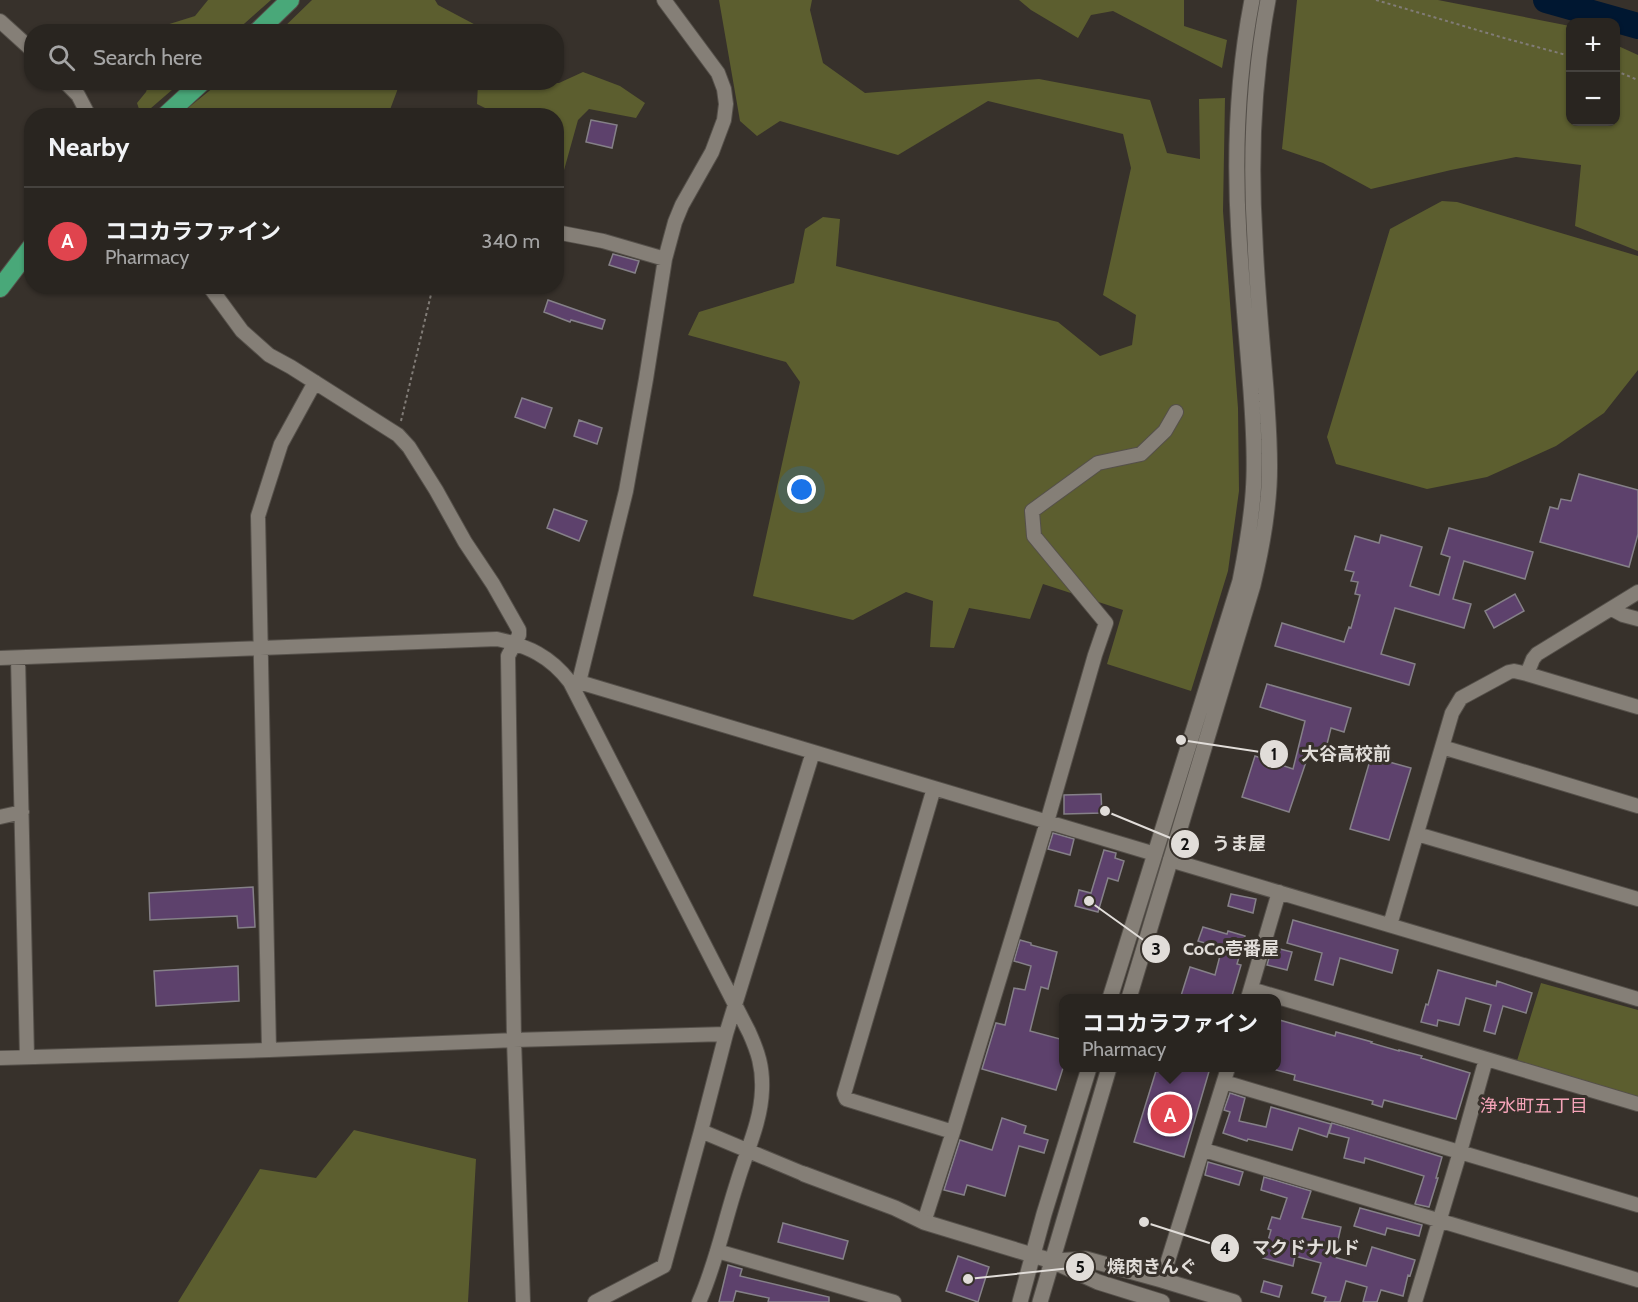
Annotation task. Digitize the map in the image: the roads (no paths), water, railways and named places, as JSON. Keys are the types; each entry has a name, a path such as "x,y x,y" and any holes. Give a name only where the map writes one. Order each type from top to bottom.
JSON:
{"highway":[{"path":"266,24 291,0"},
{"path":"174,108 193,90"},
{"path":"0,288 24,256"}],"street":[{"path":"575,682 626,491 665,259 682,205 712,152 724,120 726,104 724,89 718,73 664,0"},
{"path":"1112,994 1240,581 1250,531 1254,476 1253,420 1239,236 1237,172 1241,74 1251,0"},
{"path":"1130,994 1253,585 1264,535 1269,484 1268,429 1255,239 1253,162 1256,84 1268,0"},
{"path":"0,21 24,43"},
{"path":"73,90 85,108"},
{"path":"564,234 603,241 665,259"},
{"path":"214,294 242,331 269,355 398,435 409,447 519,630 519,636 508,656 514,1040 523,1302"},
{"path":"269,1050 258,516 281,444 315,382"},
{"path":"924,1222 1106,623 1034,536 1032,511 1098,463 1141,454 1165,431 1176,412"},
{"path":"1527,674 1535,656 1638,592"},
{"path":"1612,609 1638,619"},
{"path":"0,658 497,639 529,648 550,660 575,682 758,1053 761,1067 761,1102 753,1138 736,1184 707,1286 699,1302"},
{"path":"18,658 27,1057"},
{"path":"1390,925 1452,713 1461,699 1514,671 1638,706"},
{"path":"575,682 1155,854"},
{"path":"1442,747 1638,806"},
{"path":"595,1302 664,1266 702,1131 726,1034 813,752"},
{"path":"934,788 844,1094 846,1099 953,1132"},
{"path":"0,817 22,812"},
{"path":"1417,834 1638,899"},
{"path":"1170,860 1638,999"},
{"path":"1250,994 1279,892"},
{"path":"1281,1003 1638,1104"},
{"path":"0,1058 726,1034"},
{"path":"1415,1302 1486,1059"},
{"path":"1020,1302 1088,1072"},
{"path":"1040,1302 1107,1072"},
{"path":"1162,1280 1227,1072"},
{"path":"1224,1082 1638,1205"},
{"path":"702,1131 804,1174 895,1208 924,1222 1052,1261 1098,1282 1162,1302"},
{"path":"1204,1150 1638,1280"},
{"path":"717,1251 894,1302"},
{"path":"1052,1261 1086,1259 1233,1302"}],"waterway":[{"path":"1546,0 1638,26"}],"place":[{"name":"大谷高校前","path":"1181,740"},
{"name":"うま屋","path":"1105,811"},
{"name":"CoCo壱番屋","path":"1089,901"},
{"name":"ココカラファイン","path":"1170,1114"},
{"name":"マクドナルド","path":"1144,1222"},
{"name":"焼肉きんぐ","path":"968,1279"}],"district":[{"name":"浄水町五丁目","path":"1534,1106"}]}
